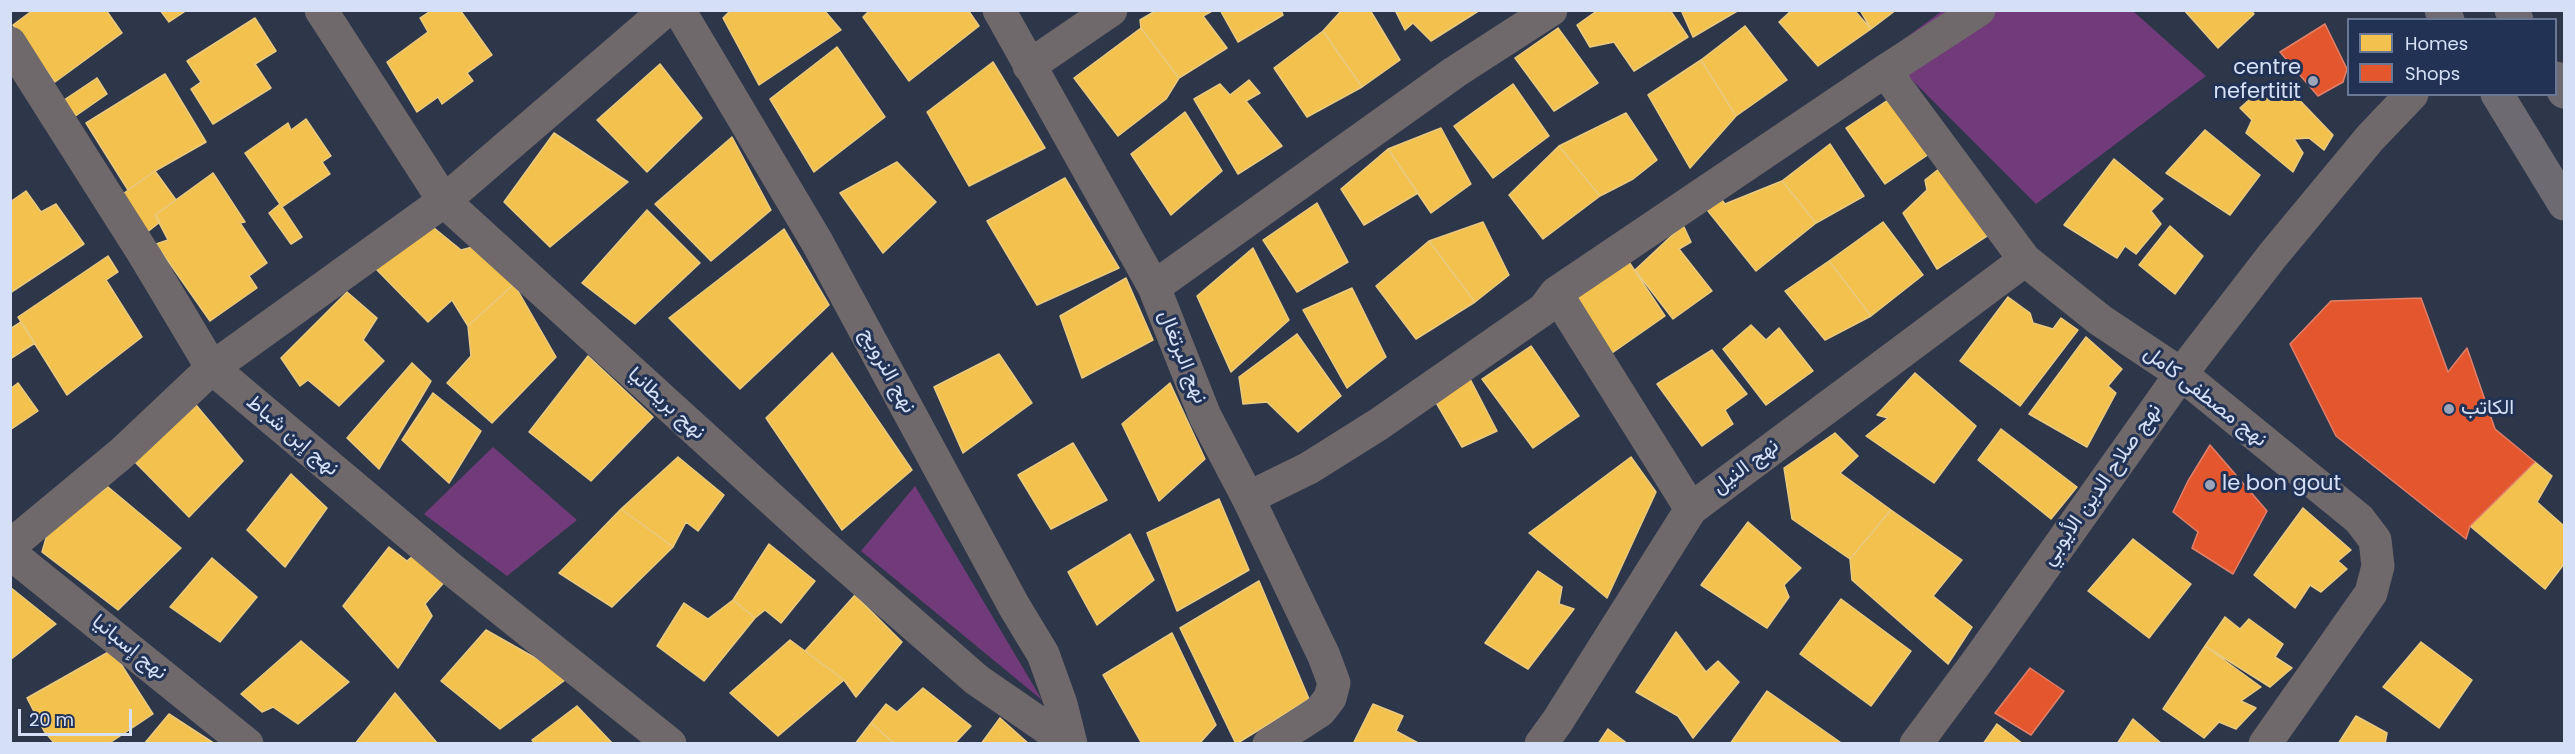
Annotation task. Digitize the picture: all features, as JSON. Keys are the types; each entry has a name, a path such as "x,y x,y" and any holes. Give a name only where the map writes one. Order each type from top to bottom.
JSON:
{"main road":[{"path":"2498,96 2565,204"}],"street":[{"name":"نهج بريطانيا","path":"321,10 444,201 813,536 977,680 1071,744"},
{"path":"10,546 122,453 212,368 444,201 666,10"},
{"name":"نهج النرويج","path":"679,10 817,242 1014,606 1043,654 1059,695 1071,744"},
{"name":"نهج البرتغال","path":"999,10 1154,287 1205,416 1248,498 1324,656 1334,683 1330,698 1320,711 1269,744"},
{"path":"1029,66 1111,10"},
{"path":"1154,287 1455,72 1551,10"},
{"path":"1248,498 1309,468 1379,424 1544,309 1556,293 1977,11"},
{"name":"نهج إبن شباط","path":"10,43 145,256 212,368 450,568 670,744"},
{"name":"نهج مصطفى كامل","path":"1885,71 2025,260 2100,320 2181,374 2359,519 2375,540 2378,566 2371,594 2265,744"},
{"name":"نهج صلاح الدين الأيوبي","path":"1916,744 2181,374 2273,255 2370,138 2410,96"},
{"name":"نهج النيل","path":"1541,744 1690,509 2025,260"},
{"path":"1556,293 1690,509"},
{"name":"نهج إسبانيا","path":"10,553 247,744"}],"shaded area":[{"path":"1942,11 2133,11 2206,76 2036,204 1885,53"},
{"path":"493,447 577,520 507,576 424,514"},
{"path":"915,486 1042,700 861,551"}],"building: Homes":[{"path":"33,10 106,10 122,33 55,82 13,25"},
{"path":"160,10 187,10 169,22"},
{"path":"432,10 460,10 492,55 467,73 473,81 442,104 438,97 417,112 387,62 428,32 420,18"},
{"path":"731,10 824,10 841,30 759,85 723,18"},
{"path":"870,10 968,10 979,26 909,81 863,17"},
{"path":"1157,10 1214,10 1203,16 1227,48 1179,78 1141,28 1140,20"},
{"path":"1220,10 1281,10 1283,15 1238,42"},
{"path":"1342,10 1370,10 1400,60 1362,87 1323,31"},
{"path":"1395,10 1480,10 1431,41 1413,23 1405,30"},
{"path":"1598,10 1670,10 1688,37 1634,71 1614,42 1590,47 1577,25"},
{"path":"1681,10 1739,10 1693,37"},
{"path":"1792,10 1854,10 1871,29 1818,66 1779,22"},
{"path":"1860,10 1896,10 1871,29"},
{"path":"2184,10 2251,10 2254,14 2218,48"},
{"path":"255,18 276,51 255,64 271,88 213,124 191,89 201,82 187,61"},
{"path":"1745,26 1787,80 1736,116 1701,60"},
{"path":"1141,28 1179,78 1166,99 1118,136 1074,78"},
{"path":"1558,28 1598,83 1554,111 1515,58"},
{"path":"1323,31 1362,87 1307,117 1274,68"},
{"path":"837,47 885,117 814,172 770,99"},
{"path":"1701,60 1736,116 1690,168 1648,95"},
{"path":"993,62 1045,148 969,186 927,112"},
{"path":"660,64 702,118 647,172 597,120"},
{"path":"165,74 206,142 155,171 128,190 86,123"},
{"path":"97,78 107,94 74,117 64,100"},
{"path":"1249,80 1260,93 1246,101 1282,146 1238,174 1194,99 1220,84 1230,95"},
{"path":"1513,84 1549,136 1493,178 1454,126"},
{"path":"2286,86 2333,135 2324,150 2309,138 2294,139 2303,153 2293,172 2246,133 2252,120 2240,108 2258,92 2270,101"},
{"path":"1891,98 1929,154 1885,184 1846,128"},
{"path":"1185,112 1222,171 1171,215 1131,154"},
{"path":"1626,113 1657,160 1633,179 1600,196 1559,146"},
{"path":"306,119 331,156 322,162 330,174 282,207 302,237 291,244 269,213 280,204 245,153 288,123 291,130"},
{"path":"1441,128 1471,184 1431,213 1388,149"},
{"path":"2205,130 2260,175 2230,215 2166,173"},
{"path":"554,133 628,182 550,247 504,202"},
{"path":"732,137 771,210 711,261 655,204"},
{"path":"1830,144 1864,196 1816,223 1782,181"},
{"path":"1559,146 1600,196 1543,239 1509,195"},
{"path":"1388,149 1418,193 1364,225 1341,189"},
{"path":"2114,159 2163,199 2151,211 2161,224 2136,254 2125,246 2117,258 2064,225"},
{"path":"897,162 936,202 883,253 840,193"},
{"path":"1945,164 1993,232 1937,269 1903,213 1927,190 1925,180"},
{"path":"155,171 176,200 155,215 160,222 146,233 120,196"},
{"path":"213,173 245,222 240,223 267,263 249,276 257,288 210,321 156,244 168,240 155,215"},
{"path":"1065,178 1119,268 1037,305 987,221"},
{"path":"1782,181 1816,223 1756,271 1704,206 1718,195 1725,204"},
{"path":"26,191 41,212 56,204 84,244 10,293 10,202"},
{"path":"1317,203 1348,262 1297,292 1263,240"},
{"path":"647,210 700,263 635,324 582,283"},
{"path":"423,219 461,250 484,244 514,284 468,326 452,300 428,322 376,269"},
{"path":"1483,222 1509,275 1475,302 1429,241"},
{"path":"1883,222 1923,275 1871,316 1829,261"},
{"path":"1683,225 1691,242 1679,249 1712,291 1673,319 1635,270"},
{"path":"2170,226 2203,256 2175,294 2139,265"},
{"path":"784,229 829,305 740,389 669,318"},
{"path":"1429,241 1475,302 1416,339 1376,286"},
{"path":"1253,248 1289,320 1231,372 1197,296"},
{"path":"108,256 118,272 106,280 142,337 67,395 18,317"},
{"path":"1625,256 1665,316 1612,353 1571,294"},
{"path":"1829,261 1871,316 1825,340 1785,291"},
{"path":"1126,278 1153,340 1082,378 1060,316"},
{"path":"514,284 556,357 492,423 447,383 471,356 468,326"},
{"path":"1352,288 1386,357 1347,388 1303,310"},
{"path":"347,292 377,318 363,340 384,361 339,406 308,380 300,386 281,358"},
{"path":"2008,297 2030,313 2033,323 2053,329 2061,318 2078,330 2020,406 1960,361"},
{"path":"21,322 35,343 10,359 10,329"},
{"path":"1751,325 1766,340 1779,328 1813,371 1766,405 1723,349"},
{"path":"1297,334 1341,396 1298,432 1267,402 1243,404 1239,377"},
{"path":"2086,337 2122,369 2108,386 2116,393 2087,447 2029,414"},
{"path":"1531,346 1579,416 1533,448 1482,379"},
{"path":"1712,350 1747,394 1725,410 1733,424 1702,446 1657,384"},
{"path":"832,353 912,470 842,530 766,418"},
{"path":"999,354 1032,403 963,453 934,387"},
{"path":"588,356 653,417 591,481 529,432"},
{"path":"412,363 431,381 379,469 347,438"},
{"path":"1915,373 1976,426 1934,483 1866,436 1888,418 1877,415"},
{"path":"1468,375 1497,431 1462,447 1434,399"},
{"path":"18,383 38,411 10,430 10,389"},
{"path":"1170,383 1205,459 1159,501 1122,424"},
{"path":"433,393 481,431 449,483 402,440"},
{"path":"196,405 243,461 189,517 134,461"},
{"path":"2001,429 2077,487 2051,519 1978,460"},
{"path":"1835,433 1858,456 1840,473 1891,510 1850,559 1792,519 1784,468"},
{"path":"1073,443 1107,500 1051,529 1018,475"},
{"path":"678,457 724,495 698,531 686,522 673,547 621,509"},
{"path":"1631,457 1656,492 1607,598 1529,533"},
{"path":"2535,462 2552,476 2537,502 2564,526 2564,564 2545,589 2470,526"},
{"path":"291,474 327,508 285,567 247,530"},
{"path":"108,487 181,548 118,610 42,552 49,528"},
{"path":"1219,499 1249,570 1177,611 1147,533"},
{"path":"2303,508 2351,550 2338,561 2347,569 2321,592 2310,585 2295,608 2254,575"},
{"path":"621,509 673,547 612,607 559,573"},
{"path":"1891,510 1962,560 1933,596 1972,627 1948,664 1852,580 1850,559"},
{"path":"1748,522 1801,568 1784,585 1789,597 1767,628 1701,585"},
{"path":"1130,534 1154,580 1097,625 1068,572"},
{"path":"2133,539 2191,584 2149,638 2088,591"},
{"path":"769,544 815,581 781,623 765,610 755,618 733,600"},
{"path":"389,547 407,561 414,555 447,579 425,604 432,616 398,668 343,606"},
{"path":"212,558 257,597 220,642 170,607"},
{"path":"1538,571 1562,587 1559,604 1574,609 1528,669 1485,643"},
{"path":"1259,581 1309,699 1236,744 1180,628"},
{"path":"10,587 56,624 10,660"},
{"path":"855,595 902,642 856,697 844,680 805,651"},
{"path":"1841,599 1911,651 1871,706 1800,654"},
{"path":"733,600 755,618 704,681 657,646 684,603 708,619"},
{"path":"2225,617 2240,629 2249,619 2283,644 2275,657 2292,668 2270,687 2205,646"},
{"path":"486,630 569,677 500,729 441,681"},
{"path":"1676,632 1706,672 1718,661 1739,682 1693,738 1678,716 1636,692"},
{"path":"1172,633 1216,725 1199,744 1142,744 1103,675"},
{"path":"790,640 844,680 778,736 730,693"},
{"path":"301,641 349,682 298,724 273,707 262,712 241,694"},
{"path":"2421,642 2472,680 2439,728 2383,687"},
{"path":"2205,646 2261,687 2241,701 2256,708 2236,729 2219,722 2204,738 2163,709"},
{"path":"112,650 153,714 108,744 55,744 44,731 27,698"},
{"path":"923,688 971,726 954,744 895,744 871,723 886,704 897,712"},
{"path":"1767,691 1840,742 1839,744 1730,744"},
{"path":"395,693 438,744 355,744"},
{"path":"1373,704 1403,716 1396,731 1420,744 1353,744"},
{"path":"577,706 613,744 535,744 532,740"},
{"path":"169,714 215,744 144,744"},
{"path":"2356,716 2387,733 2385,744 2338,744"},
{"path":"1000,718 1029,744 981,744"},
{"path":"2133,719 2162,744 2117,744"},
{"path":"871,723 895,744 855,744"},
{"path":"1997,724 2023,744 1983,744"},
{"path":"1608,729 1628,744 1598,744"}],"building: Shops":[{"path":"2325,24 2347,69 2343,82 2318,96 2280,52"},
{"path":"2421,298 2448,372 2467,348 2495,429 2535,462 2470,526 2466,539 2336,436 2290,344 2331,301"},
{"path":"2210,445 2267,511 2233,574 2192,548 2198,532 2173,512 2188,481"},
{"path":"2030,668 2064,691 2031,735 1995,713"}],"place":[{"name":"centre nefertitit","path":"2313,81"},
{"name":"الكاتب","path":"2449,409"},
{"name":"le bon gout","path":"2210,485"}]}
